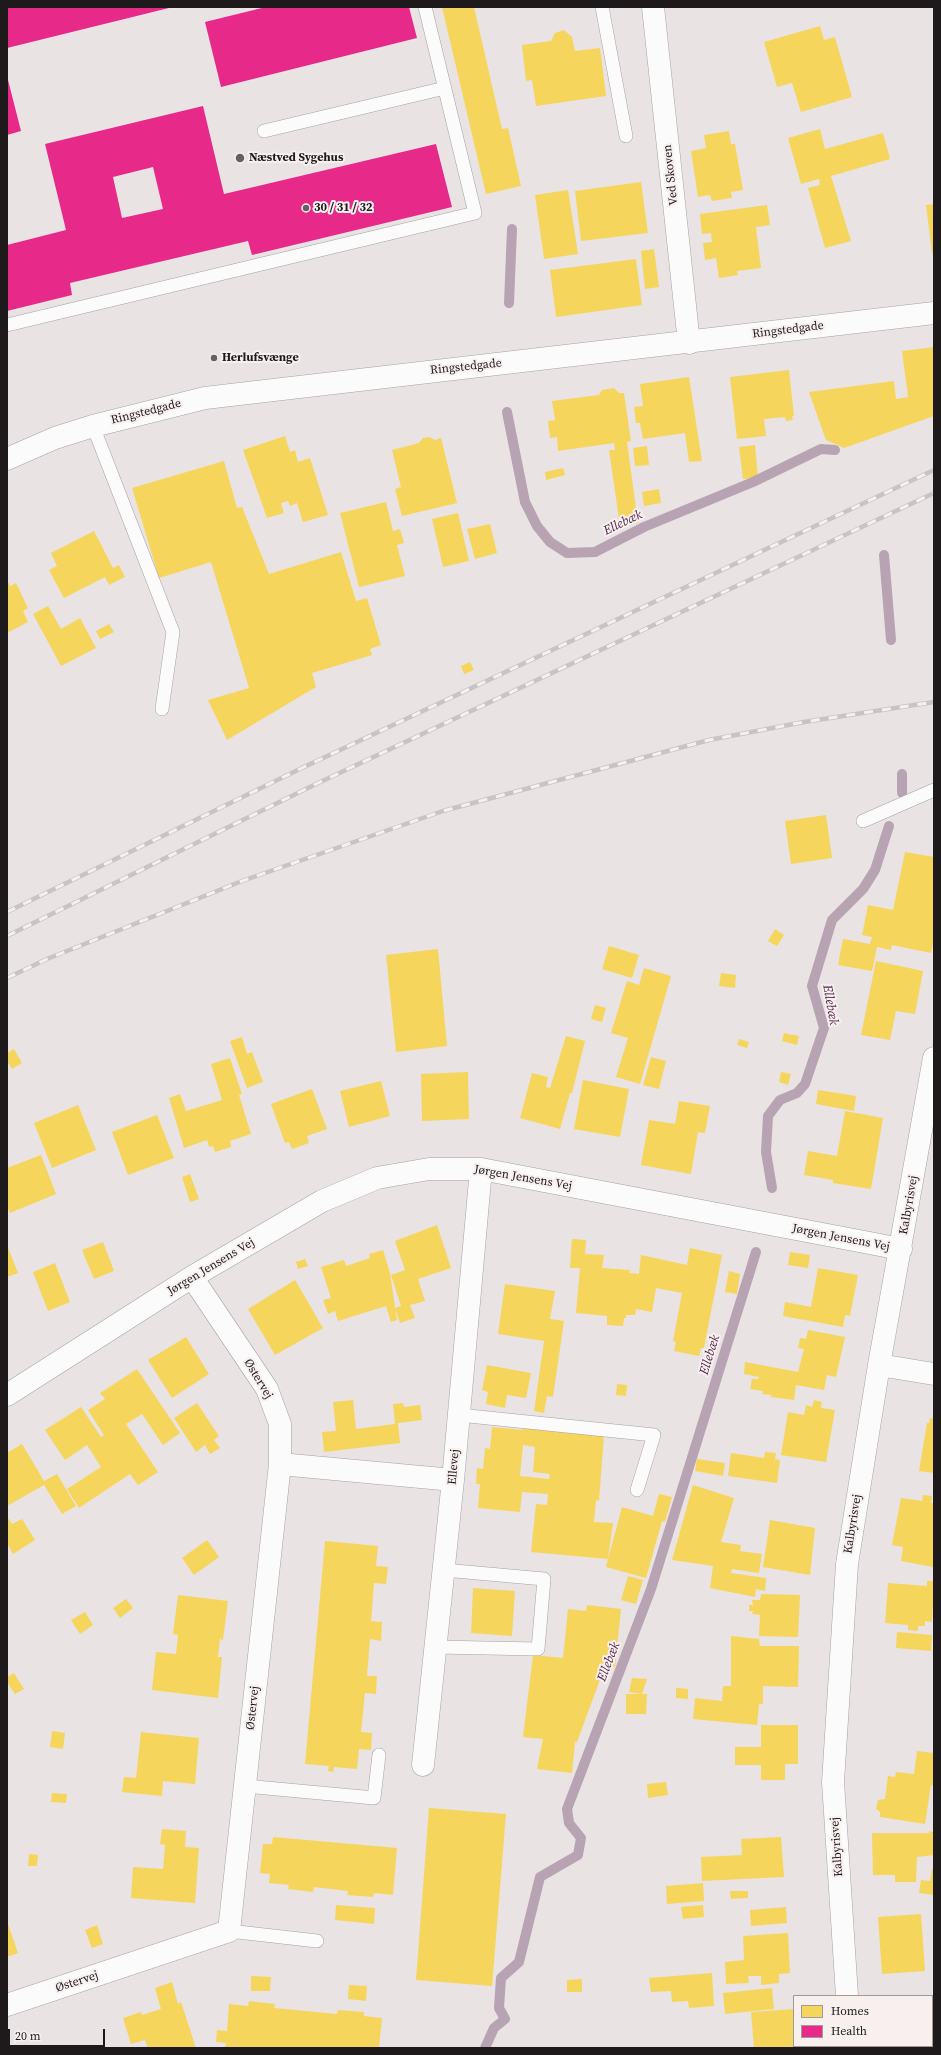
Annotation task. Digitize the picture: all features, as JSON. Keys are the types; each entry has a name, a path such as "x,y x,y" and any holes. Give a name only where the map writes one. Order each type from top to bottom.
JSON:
{"street":[{"name":"Ved Skoven","path":"653,7 689,343"},
{"name":"Ringstedgade","path":"7,459 55,438 92,426 205,398 689,343 934,313"},
{"name":"Kalbyrisvej","path":"847,1995 833,1782 846,1564 879,1364 901,1250 934,1058"},
{"name":"Jørgen Jensens Vej","path":"7,1395 192,1277 322,1201 377,1178 429,1169 482,1169 901,1250"},
{"name":"Ellevej","path":"423,1765 453,1480 482,1169"},
{"name":"Østervej","path":"7,2005 229,1931 280,1464 280,1424 267,1389 192,1277"},
{"path":"879,1364 934,1374"},
{"path":"280,1464 453,1480"}],"lane":[{"path":"7,325 475,213 425,7"},
{"path":"602,7 626,136"},
{"path":"264,132 445,88"},
{"path":"92,426 173,632 162,709"},
{"path":"864,821 934,790"},
{"path":"459,1415 654,1435 637,1490"},
{"path":"435,1647 538,1649 544,1580 444,1570"},
{"path":"245,1786 374,1798 379,1755"},
{"path":"229,1931 317,1941"}],"building: Homes":[{"path":"442,7 474,7 502,129 508,128 521,186 486,194"},
{"path":"820,26 824,40 835,37 852,97 801,112 792,83 777,87 764,42"},
{"path":"564,30 572,37 575,51 600,48 606,96 536,106 532,80 526,81 522,45 551,41 555,33"},
{"path":"820,129 825,149 883,133 890,159 831,176 851,241 825,248 808,188 820,185 819,179 801,184 788,138"},
{"path":"729,131 731,144 735,144 743,190 731,192 732,198 712,201 710,195 698,197 691,151 706,148 704,135"},
{"path":"641,182 648,233 581,241 575,191"},
{"path":"568,190 578,254 544,259 535,195"},
{"path":"934,204 934,253 932,253 926,205"},
{"path":"767,205 770,225 756,227 761,268 737,271 738,275 719,278 716,258 705,260 703,243 712,242 711,233 702,234 700,214"},
{"path":"654,249 659,287 645,289 641,251"},
{"path":"636,259 642,305 556,317 550,270"},
{"path":"934,347 934,416 844,448 826,440 809,392 894,381 896,399 908,397 902,351"},
{"path":"789,370 794,416 792,416 793,420 786,421 785,417 764,419 766,436 737,439 730,377"},
{"path":"689,377 702,461 689,462 685,433 643,439 640,423 636,423 634,407 643,406 640,384"},
{"path":"614,388 619,393 624,393 631,441 627,442 638,523 620,526 609,450 615,450 614,443 558,451 557,437 550,438 548,421 555,420 552,401 599,395 602,390"},
{"path":"285,436 290,452 295,450 298,462 310,458 328,515 303,522 297,503 290,506 288,501 281,503 284,513 267,518 243,450"},
{"path":"429,437 435,440 441,438 457,503 402,516 395,489 401,487 392,450 419,443 423,438"},
{"path":"755,445 758,478 743,479 739,447"},
{"path":"647,446 649,465 635,466 633,448"},
{"path":"224,461 237,508 242,507 269,574 341,552 356,601 367,598 381,645 370,649 372,655 312,673 316,687 227,740 208,700 249,688 211,562 159,578 132,488"},
{"path":"563,468 565,475 546,480 545,472"},
{"path":"659,489 661,503 644,506 642,492"},
{"path":"386,502 393,531 400,529 404,543 397,545 405,576 359,587 340,513"},
{"path":"458,513 469,561 443,567 432,519"},
{"path":"490,524 497,553 475,559 467,529"},
{"path":"94,531 113,568 119,565 125,577 109,585 105,577 64,598 49,570 57,566 51,553"},
{"path":"7,580 10,586 16,583 28,608 23,611 28,622 7,633"},
{"path":"48,606 61,629 80,618 96,648 61,666 33,614"},
{"path":"109,624 114,632 100,639 96,631"},
{"path":"470,662 474,670 464,674 461,666"},
{"path":"826,815 832,858 791,864 785,821"},
{"path":"905,852 934,857 934,938 931,953 892,945 891,950 877,947 872,971 838,965 843,939 870,944 872,937 862,935 868,905 893,910"},
{"path":"775,929 784,935 777,946 768,941"},
{"path":"609,946 639,955 632,978 602,969"},
{"path":"438,949 447,1046 396,1052 386,955"},
{"path":"876,961 923,971 915,1014 896,1011 890,1040 861,1035"},
{"path":"644,968 671,976 640,1084 616,1077 628,1038 611,1033 627,981 639,985"},
{"path":"721,973 736,975 735,988 719,986"},
{"path":"595,1005 606,1008 602,1022 591,1019"},
{"path":"784,1033 799,1036 797,1045 782,1041"},
{"path":"566,1036 585,1041 572,1093 570,1093 560,1129 520,1118 532,1073 548,1077 546,1087 550,1088"},
{"path":"242,1037 247,1054 252,1052 263,1082 247,1088 230,1041"},
{"path":"739,1039 749,1042 747,1048 737,1045"},
{"path":"14,1049 22,1063 12,1069 7,1061 7,1053"},
{"path":"651,1057 666,1061 659,1089 643,1085"},
{"path":"230,1058 242,1094 239,1095 251,1134 230,1141 231,1147 215,1152 213,1146 209,1147 207,1140 184,1148 169,1098 180,1094 186,1111 222,1100 211,1064"},
{"path":"468,1072 469,1119 422,1121 421,1074"},
{"path":"781,1072 791,1074 788,1085 779,1082"},
{"path":"583,1080 629,1089 620,1137 574,1129"},
{"path":"381,1081 390,1116 349,1127 340,1091"},
{"path":"312,1089 327,1129 307,1136 309,1143 292,1149 289,1142 285,1143 271,1104"},
{"path":"818,1090 856,1096 854,1111 816,1104"},
{"path":"679,1101 710,1106 705,1133 698,1132 691,1174 641,1165 649,1120 675,1124"},
{"path":"78,1105 96,1150 52,1168 34,1123"},
{"path":"845,1111 883,1118 871,1189 833,1183 833,1180 804,1175 808,1151 837,1156"},
{"path":"157,1115 174,1158 128,1175 112,1132"},
{"path":"41,1155 56,1194 10,1213 7,1206 7,1168"},
{"path":"190,1174 199,1199 190,1202 182,1177"},
{"path":"437,1225 451,1268 418,1279 425,1301 410,1305 415,1318 400,1323 395,1308 401,1306 391,1275 405,1270 395,1241"},
{"path":"572,1239 586,1240 585,1254 604,1255 602,1268 630,1270 629,1273 639,1274 641,1255 687,1265 690,1248 722,1255 704,1348 701,1348 699,1356 674,1351 676,1342 673,1341 682,1293 656,1288 652,1312 636,1309 635,1315 626,1315 623,1326 607,1325 607,1316 576,1313 580,1268 570,1268"},
{"path":"103,1242 114,1271 94,1279 82,1250"},
{"path":"7,1245 18,1273 7,1277"},
{"path":"383,1250 390,1273 397,1320 391,1322 386,1306 338,1321 335,1311 328,1314 323,1300 331,1298 321,1267 344,1260 346,1266 370,1258 369,1254"},
{"path":"790,1252 810,1255 808,1268 788,1265"},
{"path":"305,1259 308,1266 298,1269 296,1262"},
{"path":"55,1263 70,1302 48,1311 33,1272"},
{"path":"818,1268 858,1275 850,1316 845,1315 843,1327 783,1316 785,1302 811,1307"},
{"path":"729,1271 740,1274 737,1294 725,1292"},
{"path":"295,1280 323,1328 275,1355 248,1309"},
{"path":"505,1284 555,1291 550,1319 564,1321 553,1397 547,1396 544,1413 534,1411 544,1341 498,1334"},
{"path":"808,1330 845,1337 836,1377 827,1375 824,1390 796,1385 794,1400 771,1397 771,1395 762,1394 763,1391 750,1389 752,1379 758,1379 759,1377 744,1374 745,1362 798,1372 804,1349 798,1348 800,1338 806,1339"},
{"path":"186,1337 209,1374 172,1398 148,1360"},
{"path":"487,1365 531,1373 526,1398 507,1395 505,1408 486,1404 488,1392 482,1390"},
{"path":"137,1369 180,1433 163,1445 142,1414 126,1424 158,1472 138,1485 130,1474 79,1508 67,1489 101,1467 87,1445 65,1460 45,1430 81,1407 101,1437 104,1435 88,1410 105,1399 100,1393"},
{"path":"617,1384 627,1385 626,1396 616,1395"},
{"path":"353,1400 356,1429 395,1424 393,1404 403,1403 404,1407 420,1405 422,1420 398,1423 400,1443 324,1452 322,1432 336,1431 333,1402"},
{"path":"814,1400 822,1402 821,1408 835,1410 826,1462 781,1455 788,1412 804,1415 806,1405 812,1407"},
{"path":"197,1403 219,1436 214,1440 220,1448 210,1454 205,1445 196,1452 174,1418"},
{"path":"930,1418 934,1419 934,1473 919,1471 927,1423 929,1423"},
{"path":"492,1427 523,1430 523,1427 604,1435 599,1501 596,1500 594,1522 613,1523 608,1559 531,1552 536,1504 547,1505 548,1494 522,1492 520,1512 478,1508 480,1484 476,1484 477,1468 483,1469 485,1448 490,1449","holes":["523,1445 535,1447 533,1472 550,1474 549,1479 520,1476"]},
{"path":"22,1444 44,1481 57,1474 76,1506 62,1514 44,1485 7,1506 7,1453"},
{"path":"765,1452 776,1453 775,1459 780,1460 777,1483 728,1476 731,1453 764,1458"},
{"path":"697,1459 725,1463 723,1476 695,1471"},
{"path":"693,1485 734,1498 721,1542 741,1545 740,1551 762,1554 759,1573 732,1569 731,1573 766,1578 765,1591 756,1589 755,1597 710,1588 713,1566 672,1560"},
{"path":"659,1494 672,1497 665,1522 662,1521 646,1578 606,1567 622,1507 653,1516"},
{"path":"923,1495 932,1496 931,1503 934,1503 933,1567 901,1561 903,1547 892,1545 901,1498 922,1501"},
{"path":"9,1519 12,1524 22,1519 35,1540 13,1554 7,1543 7,1520"},
{"path":"770,1520 815,1528 810,1575 763,1567"},
{"path":"207,1540 219,1557 194,1575 182,1558"},
{"path":"325,1541 378,1546 376,1566 388,1567 386,1584 374,1583 371,1621 382,1622 381,1641 370,1639 367,1676 377,1676 376,1694 365,1693 361,1732 372,1733 371,1750 359,1749 357,1769 334,1767 333,1772 328,1771 329,1766 305,1764"},
{"path":"628,1576 643,1580 636,1604 621,1600"},
{"path":"927,1581 934,1581 932,1622 925,1621 925,1626 918,1626 918,1631 908,1630 908,1625 885,1623 888,1583 927,1586"},
{"path":"473,1588 515,1591 512,1636 471,1633"},
{"path":"761,1594 800,1595 798,1637 759,1636 760,1615 752,1614 753,1611 749,1611 749,1605 753,1605 752,1600 760,1600"},
{"path":"178,1595 228,1601 223,1640 220,1639 218,1657 222,1657 218,1698 152,1690 156,1652 176,1654 178,1635 173,1634"},
{"path":"126,1599 133,1608 120,1618 113,1608"},
{"path":"587,1605 621,1609 615,1667 605,1666 577,1742 575,1742 572,1773 537,1769 543,1739 523,1737 533,1655 563,1658 568,1609 586,1611"},
{"path":"85,1612 93,1625 80,1634 71,1620"},
{"path":"897,1632 932,1635 931,1651 896,1648"},
{"path":"731,1636 759,1639 760,1646 799,1646 798,1687 763,1686 763,1704 759,1704 757,1725 693,1719 695,1698 722,1701 723,1686 731,1686"},
{"path":"14,1673 24,1689 15,1694 7,1682 7,1677"},
{"path":"632,1678 647,1679 642,1694 629,1692"},
{"path":"676,1688 688,1689 688,1699 676,1698"},
{"path":"626,1694 647,1694 646,1714 626,1714"},
{"path":"761,1725 798,1725 798,1764 785,1764 785,1780 761,1780 761,1765 735,1765 735,1747 761,1747"},
{"path":"52,1731 65,1733 63,1749 50,1747"},
{"path":"141,1732 199,1738 195,1784 163,1781 162,1796 122,1792 124,1777 136,1778"},
{"path":"917,1751 934,1753 934,1786 931,1785 925,1824 880,1817 880,1812 876,1809 878,1800 885,1799 888,1776 895,1777 896,1772 914,1774"},
{"path":"666,1782 668,1795 648,1798 647,1784"},
{"path":"52,1793 67,1794 66,1803 51,1802"},
{"path":"429,1808 506,1814 492,1986 416,1980"},
{"path":"162,1829 186,1831 185,1847 199,1848 195,1903 131,1898 133,1867 163,1869 165,1845 160,1844"},
{"path":"929,1831 934,1832 934,1855 917,1857 916,1882 895,1882 895,1875 873,1875 872,1833 929,1833"},
{"path":"273,1837 397,1848 393,1895 374,1893 373,1897 347,1895 348,1891 314,1887 313,1892 288,1889 289,1885 269,1883 270,1874 260,1873 263,1844 272,1844"},
{"path":"781,1837 784,1877 702,1881 701,1857 742,1855 741,1839"},
{"path":"29,1854 38,1855 37,1866 28,1866"},
{"path":"932,1869 934,1869 934,1895 919,1893 921,1880 930,1881"},
{"path":"703,1883 704,1901 667,1904 666,1886"},
{"path":"730,1891 748,1891 748,1898 731,1899"},
{"path":"336,1905 375,1908 374,1924 335,1920"},
{"path":"703,1905 704,1917 683,1919 681,1907"},
{"path":"786,1907 787,1923 751,1926 750,1910"},
{"path":"921,1914 925,1971 882,1974 878,1917"},
{"path":"7,1921 18,1953 7,1957"},
{"path":"97,1925 103,1944 92,1948 85,1930"},
{"path":"788,1933 790,1973 779,1974 779,1983 761,1985 761,1976 748,1976 749,1983 726,1984 725,1962 744,1960 743,1936"},
{"path":"712,1973 714,2006 689,2008 688,2001 672,2002 671,1991 651,1992 649,1978"},
{"path":"251,1976 271,1977 270,1991 251,1991"},
{"path":"582,1979 582,1992 567,1992 567,1980"},
{"path":"172,1982 178,2004 181,2002 196,2048 148,2048 145,2040 131,2044 123,2018 141,2012 142,2015 161,2009 155,1988"},
{"path":"349,1985 367,1986 366,2001 348,1999"},
{"path":"772,1988 774,2009 725,2014 723,1993"},
{"path":"249,2001 275,2004 274,2008 337,2014 338,2010 364,2012 364,2016 382,2018 379,2048 225,2048 226,2043 216,2042 217,2030 227,2031 229,2004 248,2006"},
{"path":"793,2009 793,2047 817,2048 754,2048 751,2012"}],"building: Health":[{"path":"7,7 169,7 169,8 7,48"},
{"path":"266,7 409,7 417,38 221,87 205,22"},
{"path":"7,76 21,131 7,135"},
{"name":"30 / 31 / 32","path":"203,106 224,194 436,144 452,207 252,255 248,241 70,283 72,295 7,311 7,245 66,230 45,144","holes":["153,167 163,209 122,218 113,177"]}],"waterway":[{"name":"Ellebæk","path":"509,303 512,229"},
{"name":"Ellebæk","path":"507,412 525,502 537,526 550,542 567,553 595,552 644,527 753,482 821,449 835,450"},
{"name":"Ellebæk","path":"884,555 891,640"},
{"name":"Ellebæk","path":"902,774 902,793"},
{"name":"Ellebæk","path":"772,1188 766,1152 768,1116 780,1100 797,1093 805,1084 824,1028 812,986 832,920 863,889 875,870 889,826"},
{"name":"Ellebæk","path":"485,2048 494,2028 505,2019 499,2008 501,1978 519,1962 540,1877 578,1855 581,1838 569,1823 567,1809 651,1589 756,1252"}],"railway":[{"path":"7,912 304,767 934,470"},
{"path":"7,936 314,785 934,493"},
{"path":"7,978 47,959 242,881 443,811 709,740 804,722 934,702"}],"place":[{"name":"Næstved Sygehus","path":"240,158"},
{"name":"30 / 31 / 32","path":"306,208"},
{"name":"Herlufsvænge","path":"214,358"}]}
